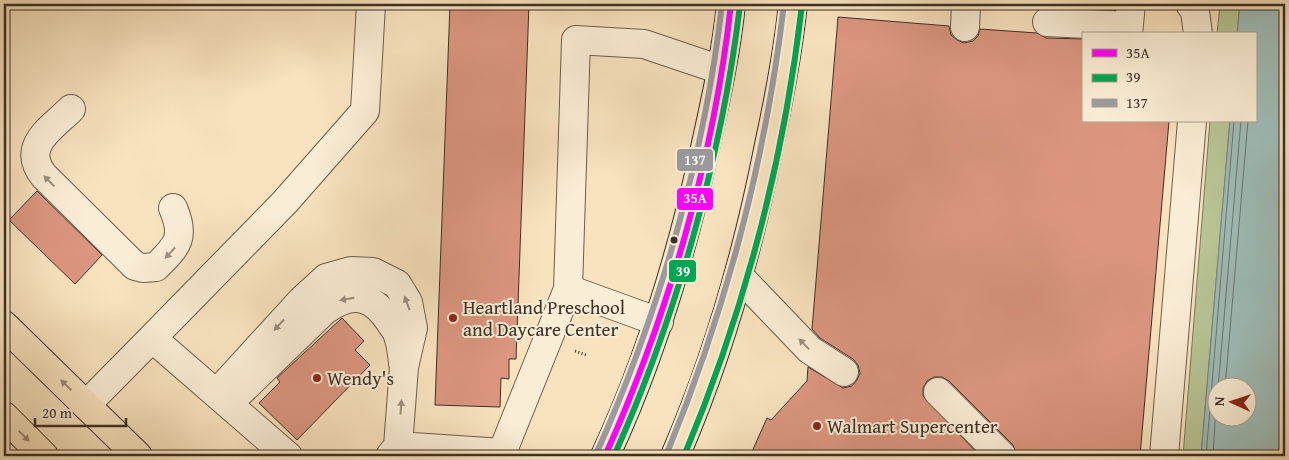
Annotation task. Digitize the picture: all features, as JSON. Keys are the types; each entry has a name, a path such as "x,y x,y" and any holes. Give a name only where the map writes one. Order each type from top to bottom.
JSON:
{"main road":[{"path":"605,456 619,427 658,322 683,244 721,70 731,4"},
{"path":"675,456 707,375 739,276 773,126 793,4"},
{"path":"4,325 138,456"},
{"path":"4,416 44,456"}],"lane":[{"path":"86,405 285,202 365,111 370,4"},
{"path":"1190,4 1195,11 1198,32"},
{"path":"1047,20 1129,21"},
{"path":"223,398 325,310 339,300 353,297 371,301 384,312 398,335 404,367 394,451 502,453 568,289 576,40 644,44 721,70"},
{"path":"72,109 40,139 35,153 36,163 44,176 135,266 143,268 156,267 175,248 180,229 173,208"},
{"path":"1164,456 1192,122"},
{"path":"739,276 810,350 844,372"},
{"path":"568,289 658,322"},
{"path":"152,338 288,456"},
{"path":"938,392 1002,456"}],"green space":[{"path":"1220,4 1240,4 1237,32 1217,32"},
{"path":"1210,122 1230,122 1208,378 1206,378 1201,456 1183,456"}],"water":[{"path":"1240,4 1285,4 1285,456 1201,456 1206,398 1206,428 1256,428 1256,378 1208,378 1230,122 1256,122 1256,32 1237,32"}],"building":[{"path":"450,4 529,4 516,359 509,359 509,379 501,378 500,407 435,405"},
{"path":"838,17 949,26 951,35 964,43 973,41 978,36 980,29 1037,33 1046,38 1082,39 1082,122 1169,122 1140,456 1017,456 1013,445 949,381 942,377 934,377 927,381 923,388 923,396 980,456 750,456 767,418 771,420 807,381 808,367 843,388 852,386 857,380 860,373 858,365 853,359 820,338 812,329"},
{"path":"37,191 102,255 75,284 9,220"},
{"name":"Wendy's","path":"342,318 364,341 355,350 370,365 297,440 259,403 280,382 277,378"}],"transit line":[{"name":"137","path":"597,452 640,345 676,233 704,118 722,4"},
{"name":"35A","path":"605,456 649,348 685,235 713,119 731,4"},
{"name":"137","path":"667,453 708,344 741,232 755,176 766,119 784,4"},
{"name":"39","path":"614,456 657,349 694,235 709,178 721,120 740,5"},
{"name":"39","path":"684,456 706,402 725,347 759,235 773,178 784,120 802,5"}],"place":[{"name":"Heartland Preschool and Daycare Center","path":"453,318"},
{"name":"Wendy's","path":"317,378"},
{"name":"Walmart Supercenter","path":"817,426"}]}
